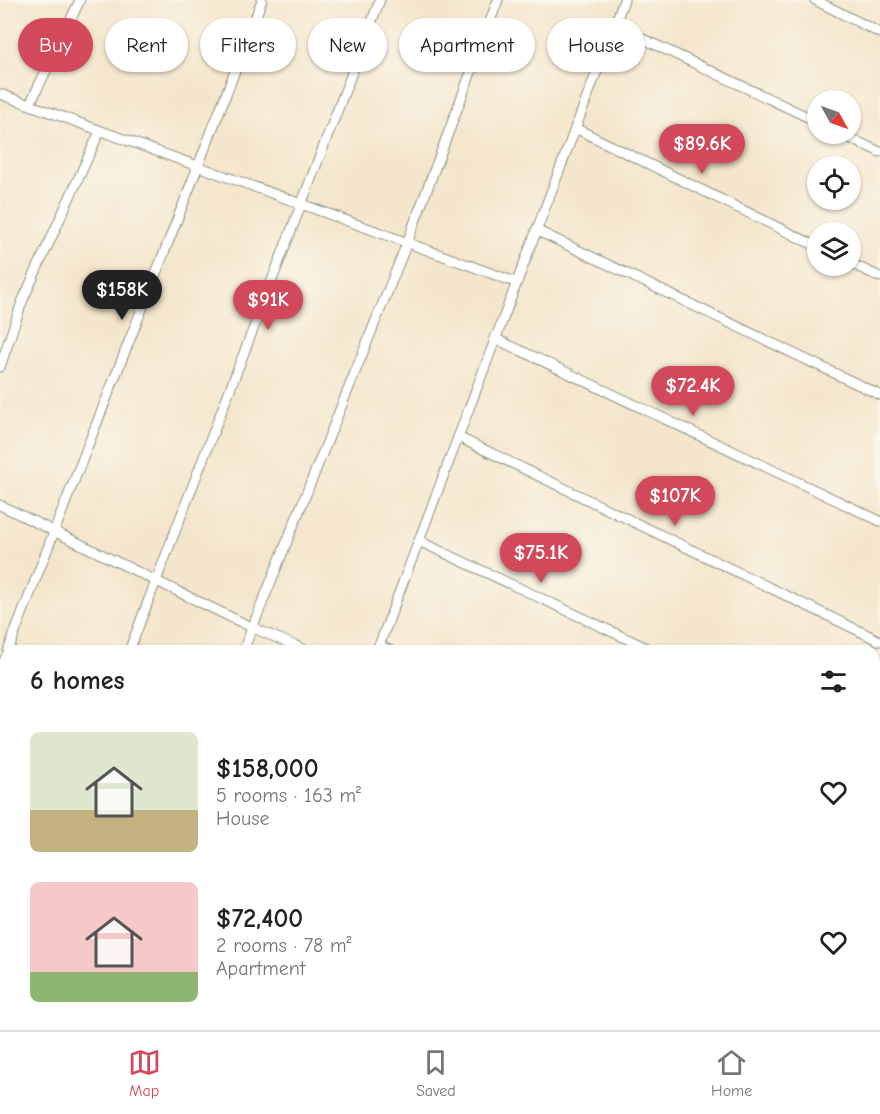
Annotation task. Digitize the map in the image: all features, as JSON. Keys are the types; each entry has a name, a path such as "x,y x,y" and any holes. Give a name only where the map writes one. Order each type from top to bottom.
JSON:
{"street":[{"path":"30,104 80,0"},
{"path":"10,645 199,167 262,0"},
{"path":"131,645 380,0"},
{"path":"245,645 407,243 498,0"},
{"path":"617,18 624,0"},
{"path":"815,0 880,33"},
{"path":"645,40 807,117"},
{"path":"379,645 596,72"},
{"path":"0,94 515,282"},
{"path":"575,128 807,241"},
{"path":"0,367 22,302 100,131"},
{"path":"861,143 880,152"},
{"path":"536,230 880,395"},
{"path":"861,268 880,277"},
{"path":"494,338 880,521"},
{"path":"458,436 880,641"},
{"path":"0,505 251,627 294,645"},
{"path":"418,541 640,645"}]}
